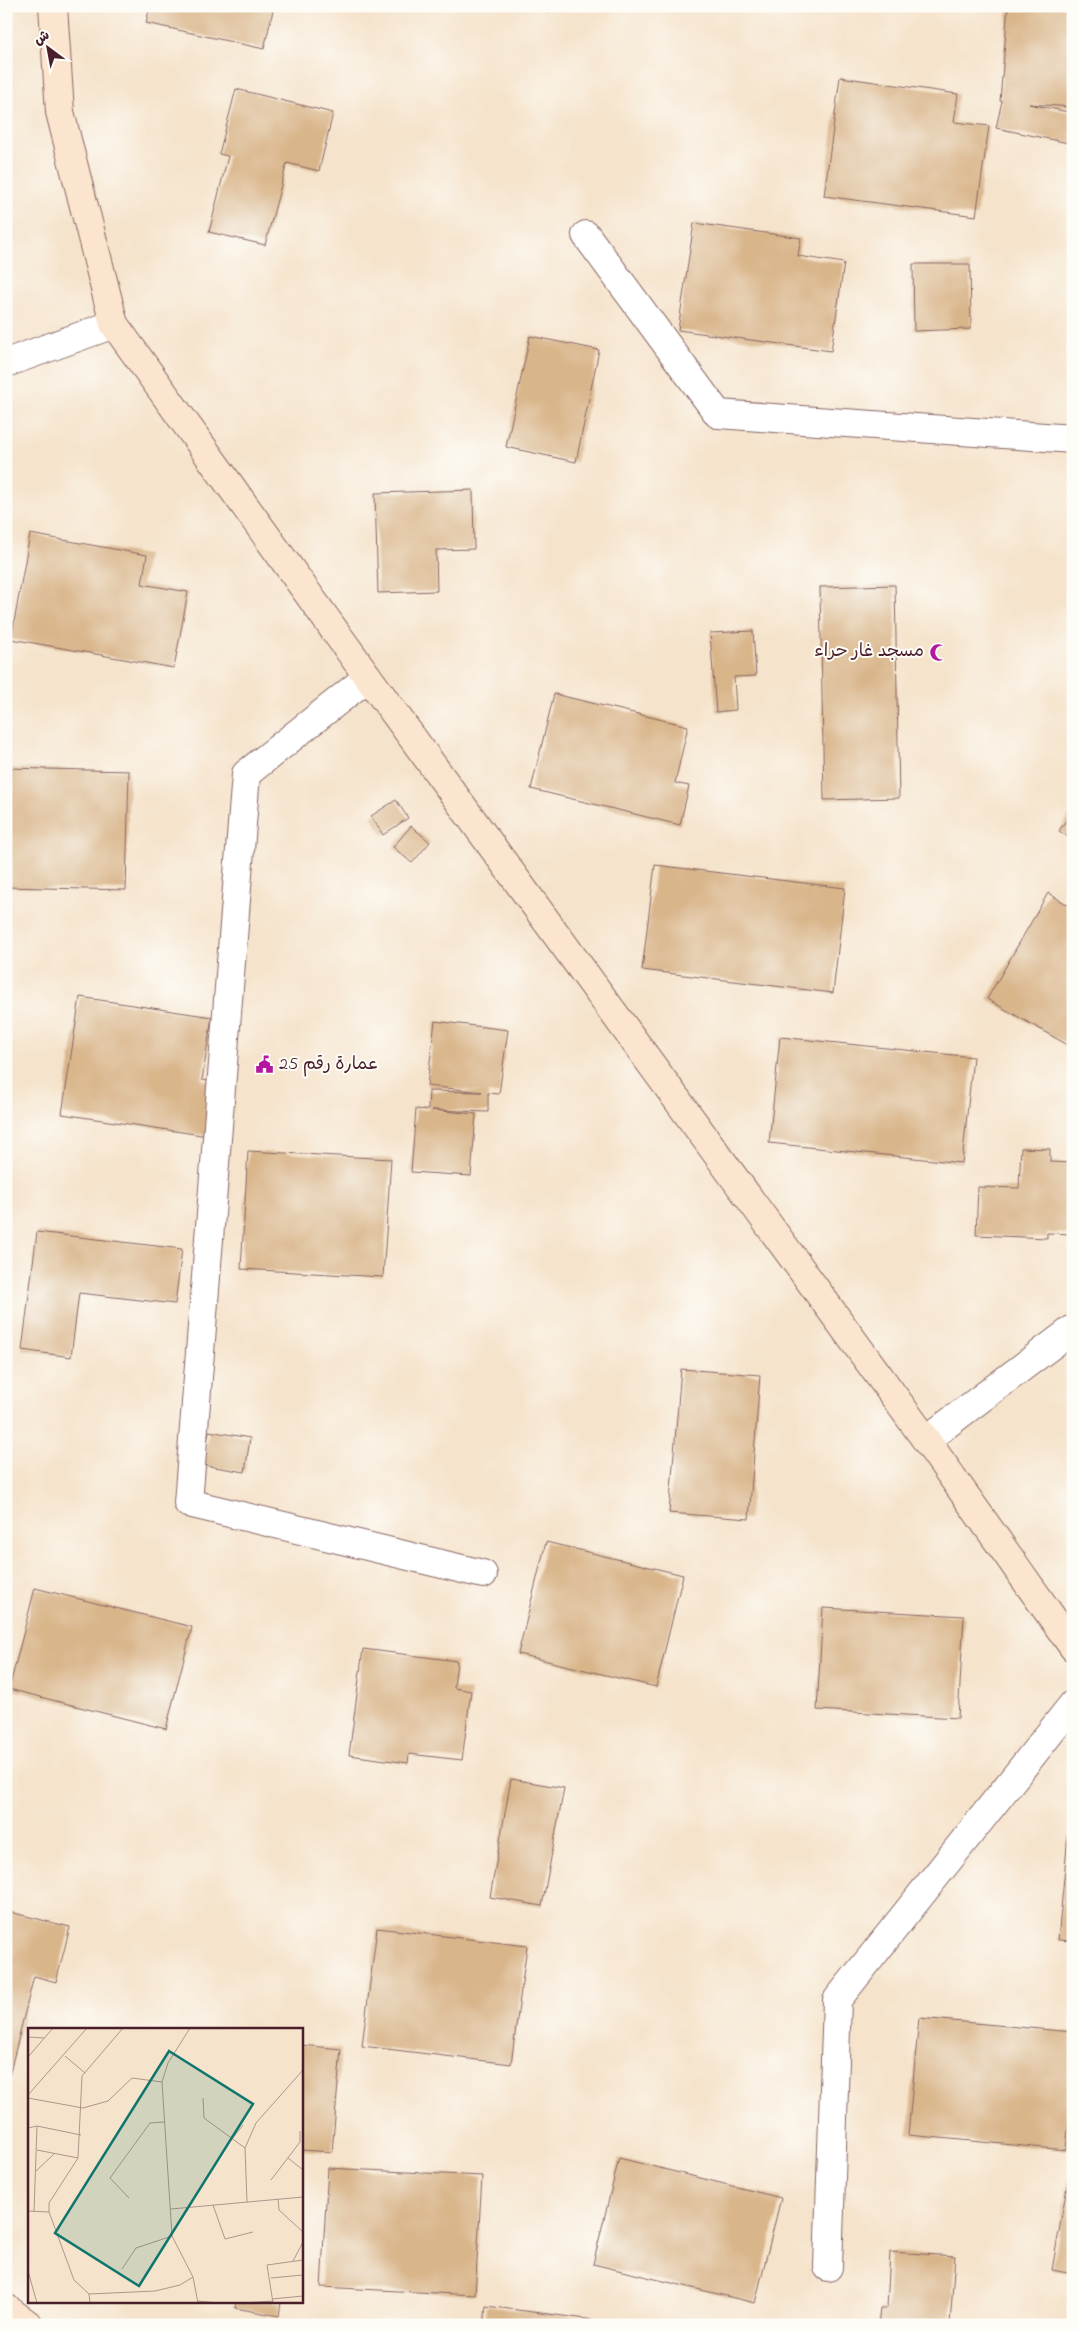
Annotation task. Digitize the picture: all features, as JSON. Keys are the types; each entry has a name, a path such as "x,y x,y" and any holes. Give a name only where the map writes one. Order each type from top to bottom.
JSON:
{"street":[{"path":"53,6 60,112 114,324 368,677 926,1440 1073,1647"},
{"path":"586,235 718,414 1073,440"},
{"path":"6,363 114,324"},
{"path":"368,677 246,774 188,1503 483,1574"},
{"path":"926,1440 1073,1329"},
{"path":"828,2267 837,2000 1073,1704"},
{"path":"6,2308 29,2325"}],"building":[{"path":"150,6 274,6 264,49 146,23"},
{"path":"542,6 554,6 554,7 543,10"},
{"path":"1008,6 1073,6 1073,107 1029,104 1073,113 1073,144 996,128 1002,101 1000,101"},
{"path":"840,77 958,94 954,122 989,126 976,216 824,196"},
{"path":"236,89 333,113 319,171 287,163 265,245 209,232 228,156 219,154"},
{"path":"694,223 801,238 798,256 844,263 831,351 678,330"},
{"path":"913,264 970,264 971,329 914,331"},
{"path":"530,336 599,350 576,462 506,447"},
{"path":"473,490 474,549 436,550 437,591 378,593 375,493"},
{"path":"30,534 147,555 142,584 188,592 174,668 11,639"},
{"path":"895,585 899,798 824,800 820,587"},
{"path":"753,631 756,676 734,677 736,710 716,712 710,633"},
{"path":"554,694 688,726 675,783 689,786 680,825 531,789"},
{"path":"6,768 129,771 126,890 6,887"},
{"path":"396,800 408,818 383,835 371,816"},
{"path":"1073,810 1073,840 1059,831"},
{"path":"411,826 430,842 412,863 393,847"},
{"path":"655,865 845,888 833,993 642,970"},
{"path":"1048,893 1073,908 1073,1048 987,999"},
{"path":"80,997 212,1017 202,1080 216,1082 208,1136 62,1114"},
{"path":"435,1021 508,1030 499,1094 488,1093 488,1112 432,1110 476,1114 471,1176 411,1172 416,1109 428,1110 429,1091 482,1092 427,1086"},
{"path":"780,1037 973,1057 962,1163 769,1143"},
{"path":"1021,1148 1050,1149 1050,1162 1073,1163 1073,1234 1047,1233 1047,1238 976,1235 978,1187 1019,1188"},
{"path":"248,1151 391,1159 383,1277 241,1269"},
{"path":"37,1232 182,1249 175,1304 79,1293 71,1357 22,1350"},
{"path":"681,1369 760,1375 749,1519 669,1513"},
{"path":"209,1431 250,1438 245,1472 203,1465"},
{"path":"546,1542 683,1575 656,1687 518,1654"},
{"path":"35,1588 192,1627 166,1729 9,1689"},
{"path":"823,1608 964,1616 958,1718 817,1710"},
{"path":"363,1649 457,1661 454,1688 471,1691 462,1760 409,1754 408,1763 349,1755"},
{"path":"511,1779 564,1788 542,1906 490,1897"},
{"path":"1068,1836 1073,1836 1073,1941 1058,1940"},
{"path":"6,1911 70,1927 56,1982 34,1976 7,2084"},
{"path":"377,1928 527,1946 511,2064 362,2046"},
{"path":"919,2018 1073,2032 1073,2078 1066,2150 908,2135"},
{"path":"302,2045 341,2049 332,2152 302,2150"},
{"path":"619,2158 781,2198 755,2303 593,2264"},
{"path":"1073,2159 1073,2274 1052,2270"},
{"path":"328,2168 482,2176 475,2295 321,2287"},
{"path":"890,2252 955,2256 950,2325 878,2325 880,2308 887,2308"},
{"path":"236,2304 281,2304 279,2316 235,2308"},
{"path":"486,2306 625,2324 625,2325 484,2325"}],"place":[{"name":"مسجد غار حراء","path":"938,652"},
{"name":"عمارة رقم 25","path":"265,1065"}]}
